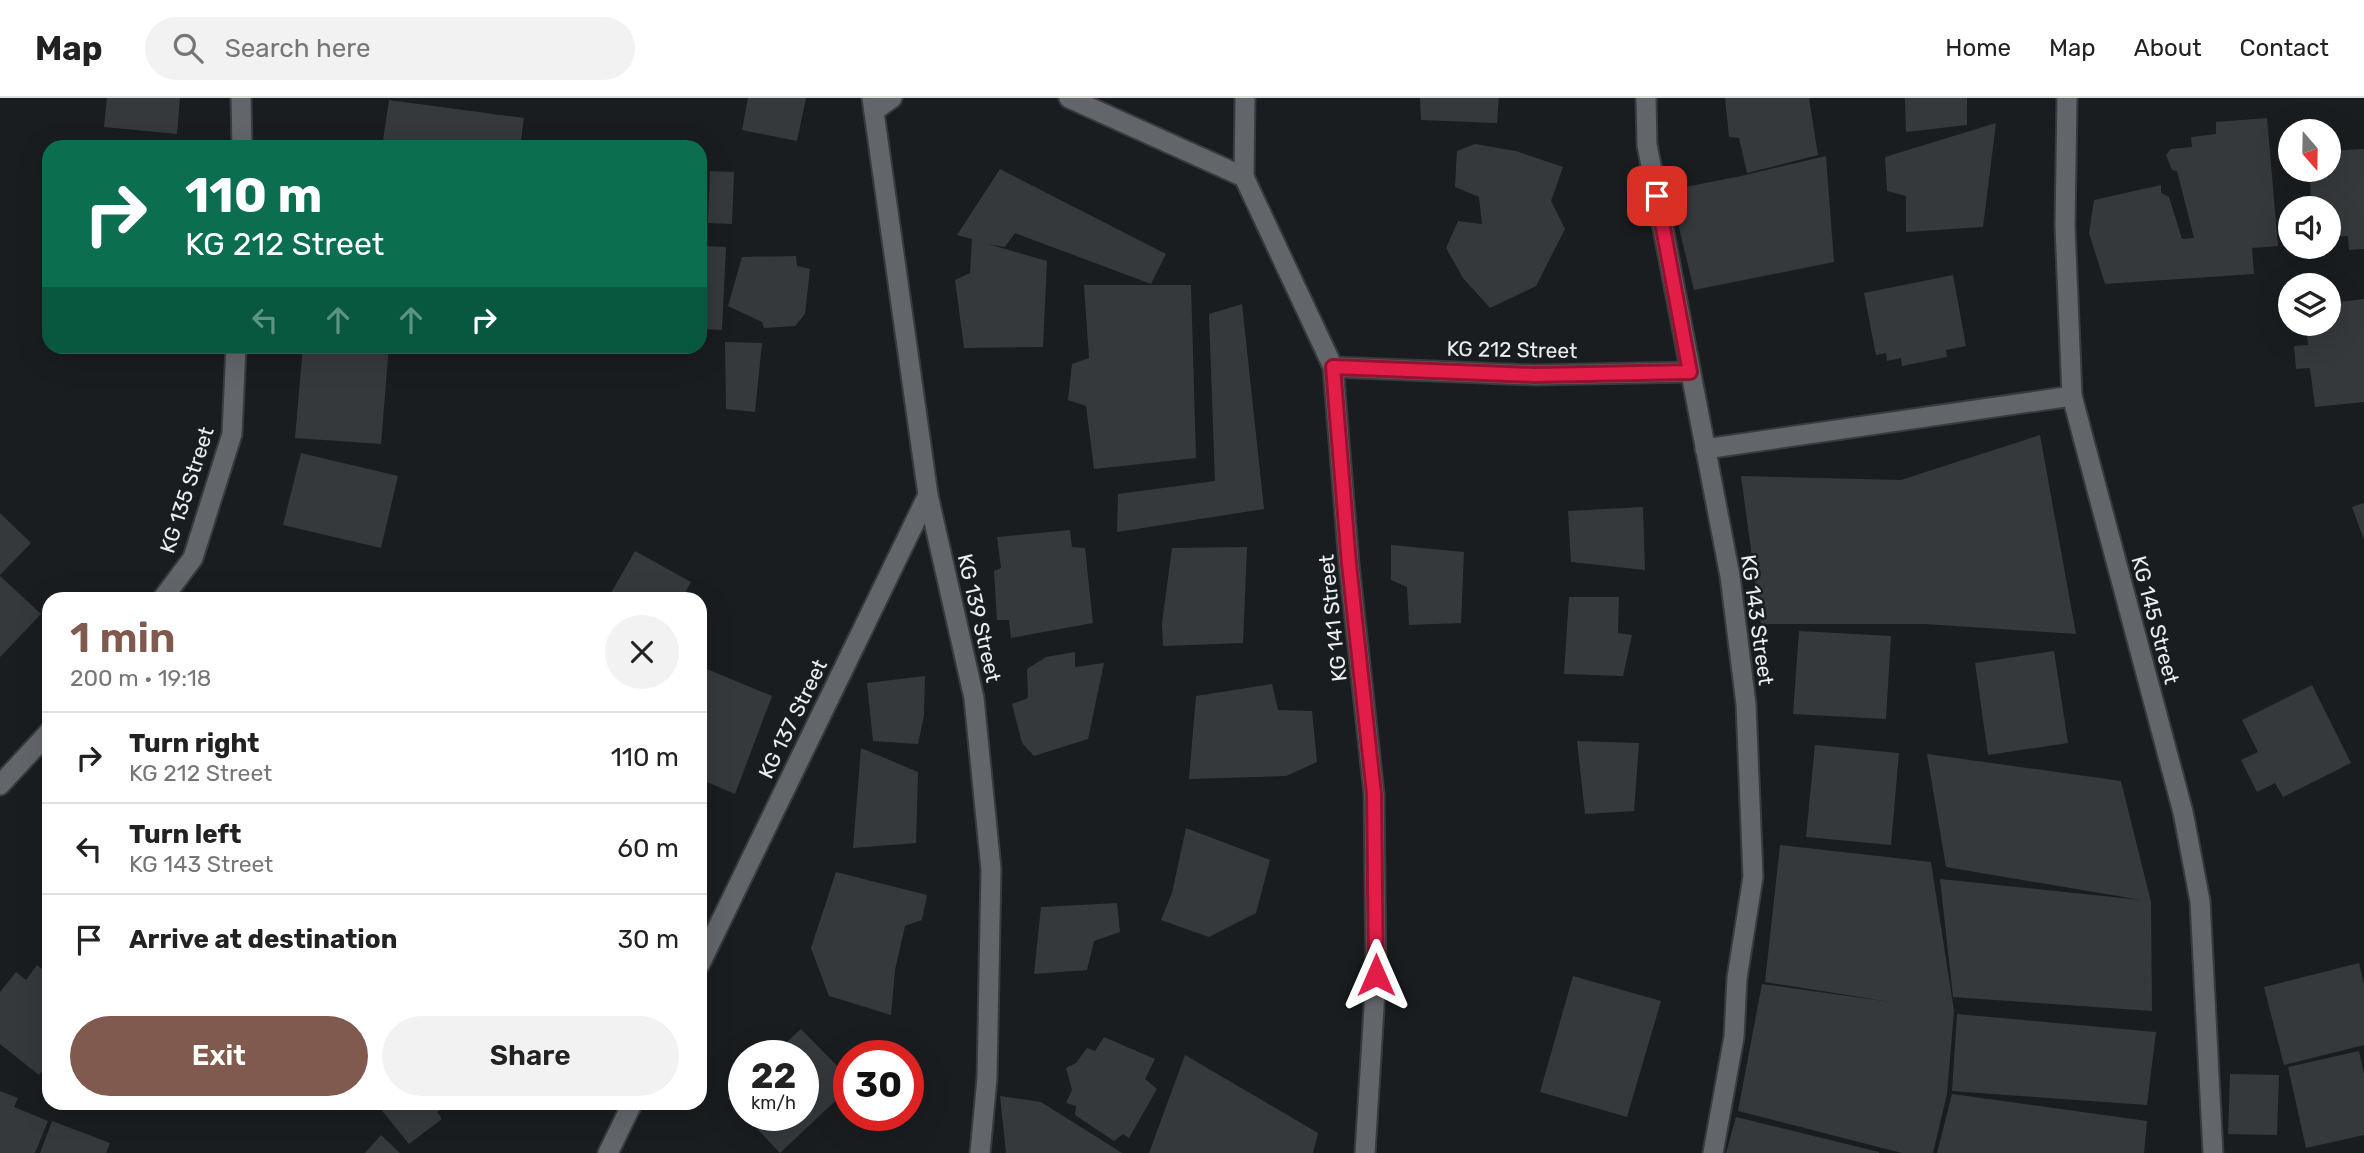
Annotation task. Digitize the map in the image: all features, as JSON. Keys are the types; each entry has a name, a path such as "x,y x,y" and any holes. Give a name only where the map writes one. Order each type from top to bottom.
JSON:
{"street":[{"path":"241,98 243,140"},
{"path":"873,105 891,98"},
{"path":"1069,98 1244,177"},
{"name":"KG 141 Street","path":"1245,98 1244,177 1333,367 1349,564 1374,794 1376,975 1365,1153"},
{"name":"KG 143 Street","path":"1646,98 1647,145 1730,576 1746,704 1753,877 1737,978 1734,1037 1713,1153"},
{"name":"KG 145 Street","path":"2067,98 2065,226 2072,396 2183,812 2193,863 2200,901 2213,1153"},
{"name":"KG 139 Street","path":"873,105 928,495 974,698 991,869 987,1078 979,1153"},
{"name":"KG 135 Street","path":"168,592 193,558 232,434 236,354"},
{"name":"KG 212 Street","path":"1333,367 1534,375 1690,372"},
{"path":"1705,449 2072,396"},
{"name":"KG 137 Street","path":"707,950 928,495"},
{"path":"0,785 42,740"},
{"path":"608,1153 629,1110"}],"building":[{"path":"107,98 180,98 177,134 104,127"},
{"path":"748,98 806,98 797,141 742,130"},
{"path":"1420,98 1499,98 1497,123 1421,120"},
{"path":"1725,98 1809,98 1818,155 1747,173 1739,138 1729,137"},
{"path":"1905,98 1967,98 1967,125 1906,132"},
{"path":"389,100 524,118 521,140 383,140"},
{"path":"2267,118 2278,246 2252,248 2254,274 2105,284 2089,233 2094,200 2161,185 2161,193 2169,197 2182,239 2194,238 2177,171 2172,170 2166,155 2171,149 2192,147 2191,137 2216,134 2216,122"},
{"path":"1996,123 1983,227 1906,232 1906,196 1887,191 1885,157"},
{"path":"1475,144 1516,151 1563,167 1551,201 1565,229 1536,286 1490,308 1463,278 1446,248 1458,221 1482,224 1479,197 1455,187 1457,151"},
{"path":"2364,149 2364,249 2349,250 2348,236 2341,236 2341,196 2311,196 2310,182 2342,182 2342,150"},
{"path":"1826,156 1834,262 1694,290 1670,190"},
{"path":"1000,169 1166,254 1151,284 1015,233 1005,247 988,244 1047,261 1043,347 964,348 955,280 970,273 972,239 957,235"},
{"path":"710,171 734,172 732,224 708,223"},
{"path":"707,246 726,247 722,330 707,329"},
{"path":"796,256 797,266 810,269 805,314 795,326 764,328 762,322 728,306 742,257"},
{"path":"1953,275 1966,346 1946,350 1947,357 1902,366 1901,358 1887,361 1886,353 1876,355 1864,293"},
{"path":"1084,285 1191,285 1196,458 1094,469 1086,406 1068,400 1072,364 1089,358"},
{"path":"2364,299 2364,402 2315,407 2310,368 2296,369 2294,346 2308,345 2307,336 2341,336 2341,302"},
{"path":"1242,304 1264,509 1117,532 1118,494 1215,481 1209,314"},
{"path":"725,342 762,343 755,412 726,409"},
{"path":"302,354 388,354 381,444 295,438"},
{"path":"2040,435 2076,634 1925,624 1761,624 1741,476 1901,480"},
{"path":"301,453 398,476 381,548 283,525"},
{"path":"2364,503 2364,540 2352,507"},
{"path":"1643,507 1645,570 1571,562 1568,511"},
{"path":"0,513 31,543 0,575"},
{"path":"1070,530 1072,547 1085,548 1093,623 1011,638 1009,620 997,620 994,571 1001,568 997,537"},
{"path":"1391,545 1464,552 1461,623 1409,625 1407,587 1391,580"},
{"path":"1247,547 1243,643 1163,646 1162,623 1172,548"},
{"path":"635,551 691,582 685,592 611,592"},
{"path":"0,576 41,614 0,657"},
{"path":"1569,597 1619,597 1618,633 1632,635 1623,676 1564,674"},
{"path":"1799,631 1891,636 1886,719 1793,714"},
{"path":"2054,651 2068,743 1988,755 1975,663"},
{"path":"1075,652 1075,667 1104,663 1088,739 1034,756 1022,743 1012,704 1028,698 1027,669 1046,657"},
{"path":"707,669 772,696 735,794 707,782"},
{"path":"925,676 924,715 918,744 873,741 867,683"},
{"path":"1272,684 1278,710 1312,711 1317,762 1286,776 1189,779 1196,696"},
{"path":"2312,685 2351,763 2283,797 2275,783 2257,792 2241,760 2258,752 2242,720"},
{"path":"1577,741 1639,743 1634,811 1585,814"},
{"path":"1815,745 1899,753 1891,845 1806,837"},
{"path":"861,748 918,772 916,843 853,848"},
{"path":"1927,754 2121,781 2151,902 2152,1011 1953,997 1940,879 2141,900 1946,867"},
{"path":"1186,828 1270,860 1256,913 1209,937 1161,920 1172,893"},
{"path":"1780,845 1931,862 1954,1011 1947,1094 1933,1153 1902,1153 1738,1111 1762,984 1891,1002 1765,982"},
{"path":"836,872 927,895 922,920 905,926 895,970 891,1015 829,996 811,948"},
{"path":"1117,903 1120,932 1094,941 1087,970 1034,974 1041,907"},
{"path":"2359,963 2364,984 2364,1045 2284,1065 2264,987"},
{"path":"37,965 42,969 42,1071 39,1075 0,1044 0,992 16,972 26,980"},
{"path":"1573,976 1661,1001 1627,1117 1540,1092"},
{"path":"1957,1014 2156,1032 2147,1105 1952,1091"},
{"path":"801,1029 812,1040 789,1040"},
{"path":"1104,1037 1155,1059 1145,1079 1157,1089 1129,1138 1123,1134 1114,1141 1075,1115 1076,1106 1066,1103 1072,1090 1066,1068 1076,1063 1087,1048 1095,1051"},
{"path":"819,1047 833,1062 833,1103 819,1116"},
{"path":"2359,1051 2364,1074 2364,1135 2306,1148 2288,1067"},
{"path":"1185,1055 1318,1133 1313,1153 1149,1153"},
{"path":"2230,1074 2279,1075 2277,1135 2228,1134"},
{"path":"0,1091 18,1098 14,1107 48,1121 35,1153 0,1153"},
{"path":"1952,1094 2147,1121 2144,1153 1937,1153"},
{"path":"1000,1096 1041,1102 1122,1153 1006,1153"},
{"path":"381,1110 439,1110 437,1112 442,1119 409,1144"},
{"path":"1736,1117 1879,1152 1879,1153 1726,1153"},
{"path":"52,1121 110,1143 106,1153 40,1153"},
{"path":"759,1131 803,1131 780,1153"},
{"path":"381,1135 400,1153 365,1153"}],"route":[{"path":"1376,975 1374,794 1349,564 1333,367 1534,375 1690,372 1657,196"}]}
